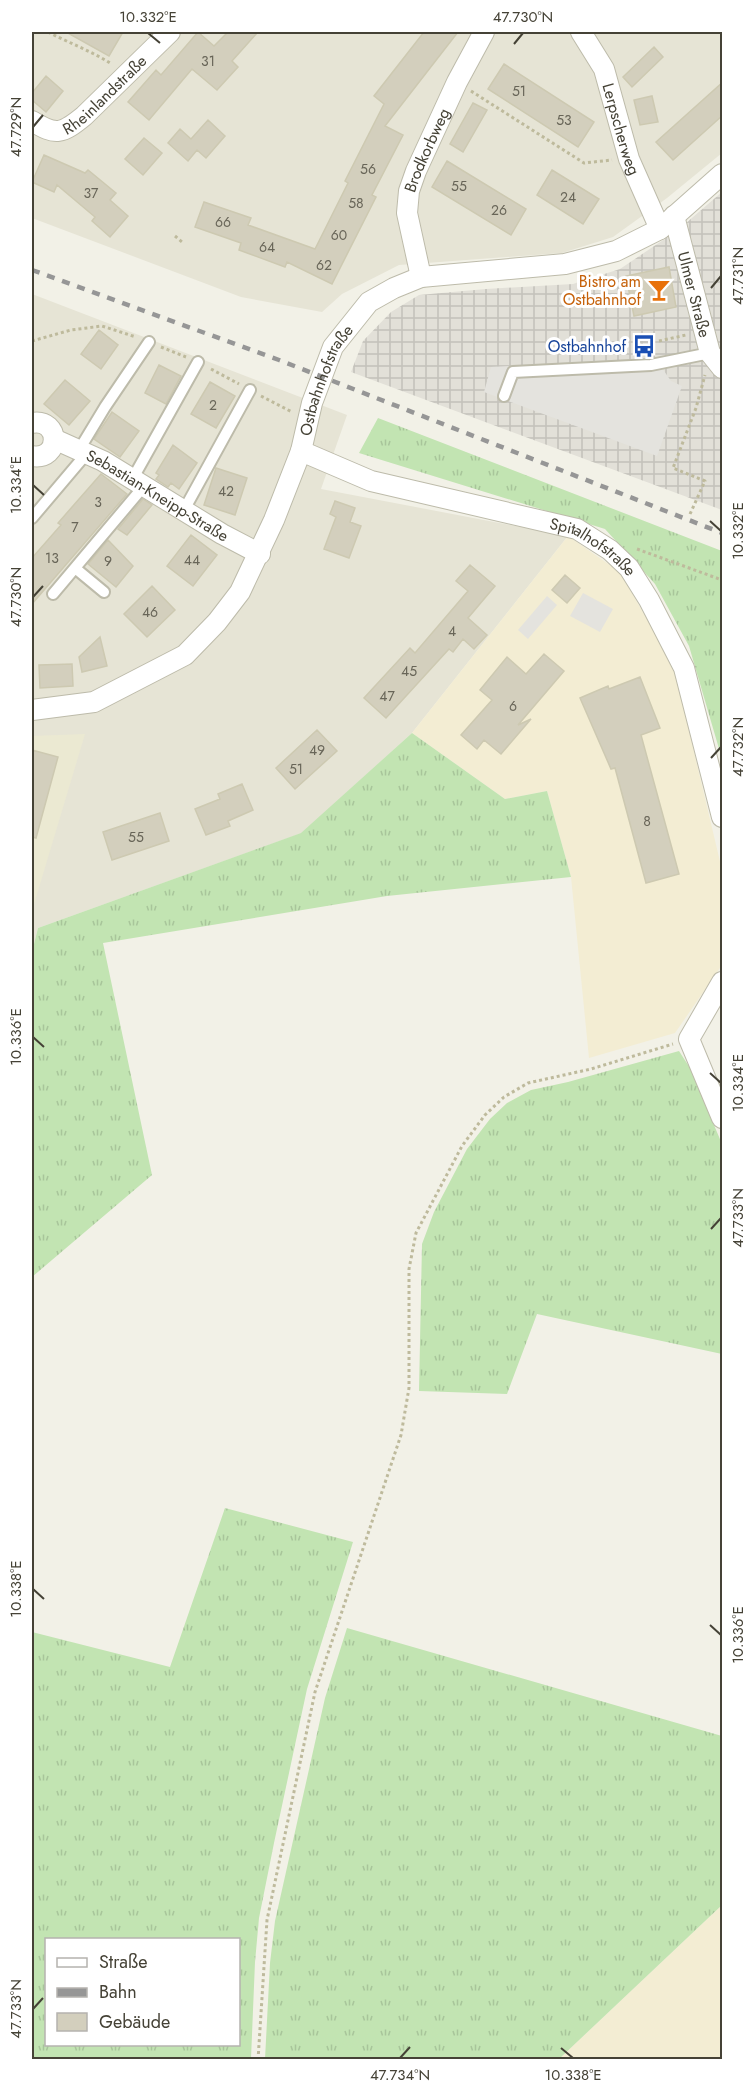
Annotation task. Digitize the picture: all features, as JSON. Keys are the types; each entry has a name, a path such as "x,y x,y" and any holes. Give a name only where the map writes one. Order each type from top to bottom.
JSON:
{"street":[{"name":"Brodkorbweg","path":"421,277 407,213 409,191 457,82 484,32"},
{"name":"Lerpscherweg","path":"581,32 604,69 628,159 667,223"},
{"name":"Rheinlandstraße","path":"32,121 48,132 61,131 70,127 84,116 159,34"},
{"name":"Ostbahnhofstraße","path":"32,710 94,702 185,655 218,622 240,592 260,554 301,451 307,420 333,346 369,302 421,277 565,264 616,251 667,223 723,174"},
{"name":"Ulmer Straße","path":"667,223 710,359"},
{"name":"Sebastian-Kneipp-Straße","path":"32,423 46,425 54,439 138,482 222,534 260,554"},
{"path":"32,456 47,454 51,450 54,439"},
{"name":"Spitalhofstraße","path":"301,451 370,481 577,529 610,550 629,568 650,600 684,668 723,817"},
{"path":"723,982 689,1039 723,1118"}],"lane":[{"path":"32,518 83,452 105,407 149,342"},
{"path":"504,396 513,372 651,365 710,359"},
{"path":"53,594 75,568 138,482 198,362"},
{"path":"184,510 250,390"},
{"path":"75,568 104,592"}],"path":[{"path":"48,32 86,52 95,53 109,62"},
{"path":"457,82 584,163 628,159"},
{"path":"175,236 182,242"},
{"path":"32,341 71,330 102,326 198,362 307,420"},
{"path":"658,341 688,335 710,359 696,408 673,468 705,481 690,514"},
{"path":"610,550 635,548 723,580"},
{"path":"258,2060 267,1920 315,1692 401,1435 409,1388 410,1269 416,1233 462,1146 485,1115 504,1097 528,1083 591,1069 689,1039"}],"shaded area":[{"path":"32,32 722,32 722,153 667,198 613,237 562,253 399,265 342,294 322,312 241,297 32,218"},
{"path":"722,192 722,510 351,372 363,341 391,312 419,295 573,284 620,269 678,230"},
{"path":"32,294 347,415 321,489 568,536 412,733 302,833 38,928 32,952"},
{"path":"655,358 671,381 682,386 657,456 484,392 491,367"},
{"path":"568,536 620,572 674,667 722,870 722,965 675,1033 589,1058 571,877 547,791 505,799 412,733"},
{"path":"583,593 613,609 600,632 570,616"},
{"path":"547,596 557,605 528,639 518,630"},
{"path":"85,734 32,911 32,736"},
{"path":"722,1905 722,2059 559,2059"}],"green space":[{"path":"378,418 722,551 722,759 689,646 655,584 605,529 359,453"},
{"path":"412,733 505,799 547,791 571,877 387,896 103,943 152,1175 32,1277 32,952 38,928 301,833"},
{"path":"679,1051 690,1068 722,1144 722,1354 537,1314 507,1394 419,1391 422,1244 434,1212 467,1149 490,1119 507,1103 531,1090"},
{"path":"225,1508 353,1542 307,1689 259,1918 251,2059 32,2059 32,1632 170,1667"},
{"path":"347,1628 722,1736 722,1905 559,2059 265,2059 270,1963 275,1921 325,1698"}],"building":[{"path":"66,32 123,32 109,56"},
{"path":"198,32 214,46 228,32 258,32 232,61 238,67 217,90 192,69 149,120 128,102 156,70 161,75"},
{"path":"424,32 458,32 385,126 403,135 372,195 376,197 332,284 287,262 285,267 239,250 241,243 195,227 204,202 251,218 248,225 315,249 348,183 345,181 384,104 374,96"},
{"path":"654,47 663,57 632,87 623,77"},
{"path":"504,64 594,122 578,147 488,89"},
{"path":"46,76 63,91 46,112 32,100 32,93"},
{"path":"723,82 723,115 673,160 656,142"},
{"path":"652,96 658,122 640,125 634,100"},
{"path":"473,103 487,110 463,152 450,144"},
{"path":"208,120 225,136 206,158 197,150 188,161 168,143 180,129 191,139"},
{"path":"144,138 162,153 143,175 125,159"},
{"path":"44,155 85,173 88,170 116,193 110,200 128,216 110,237 92,221 95,217 57,185 54,192 32,182"},
{"path":"447,161 526,209 511,235 432,187"},
{"path":"552,170 599,199 583,224 537,195"},
{"path":"669,267 676,307 634,316 626,276"},
{"path":"99,330 118,345 101,369 81,354"},
{"path":"159,365 181,376 166,404 145,393"},
{"path":"65,380 90,401 69,425 44,404"},
{"path":"210,382 235,396 216,428 191,414"},
{"path":"112,412 139,431 120,457 94,439"},
{"path":"173,445 197,463 179,489 171,483 168,487 156,479 159,475 156,473"},
{"path":"216,468 247,478 235,515 204,505"},
{"path":"101,474 127,494 32,604 32,558 61,525 58,523"},
{"path":"143,499 152,505 127,535 118,529"},
{"path":"335,501 355,508 350,522 361,526 349,558 324,549 336,517 330,514"},
{"path":"191,535 217,555 193,586 167,566"},
{"path":"108,540 133,566 116,587 88,564"},
{"path":"470,565 495,586 468,618 487,635 474,649 463,639 453,652 449,649 386,718 364,698 410,648 415,653 468,591 456,581"},
{"path":"565,575 580,588 567,603 552,590"},
{"path":"152,586 175,610 147,637 124,614"},
{"path":"100,637 107,666 82,672 79,657"},
{"path":"544,654 564,671 518,725 531,719 501,754 484,740 477,749 461,735 492,700 480,690 507,657 526,674"},
{"path":"72,664 73,686 40,688 39,665"},
{"path":"640,677 660,728 641,735 679,874 646,883 615,768 611,769 580,698 608,686 609,689"},
{"path":"317,730 337,751 295,789 276,768"},
{"path":"32,750 58,757 36,838 32,837"},
{"path":"242,784 253,810 228,821 230,826 206,835 195,809 220,799 218,794"},
{"path":"160,813 169,841 112,860 103,832"}],"railway":[{"path":"32,270 279,360 722,533"}],"place":[{"name":"Bistro am Ostbahnhof","path":"659,290"},
{"name":"Ostbahnhof","path":"644,346"}]}
